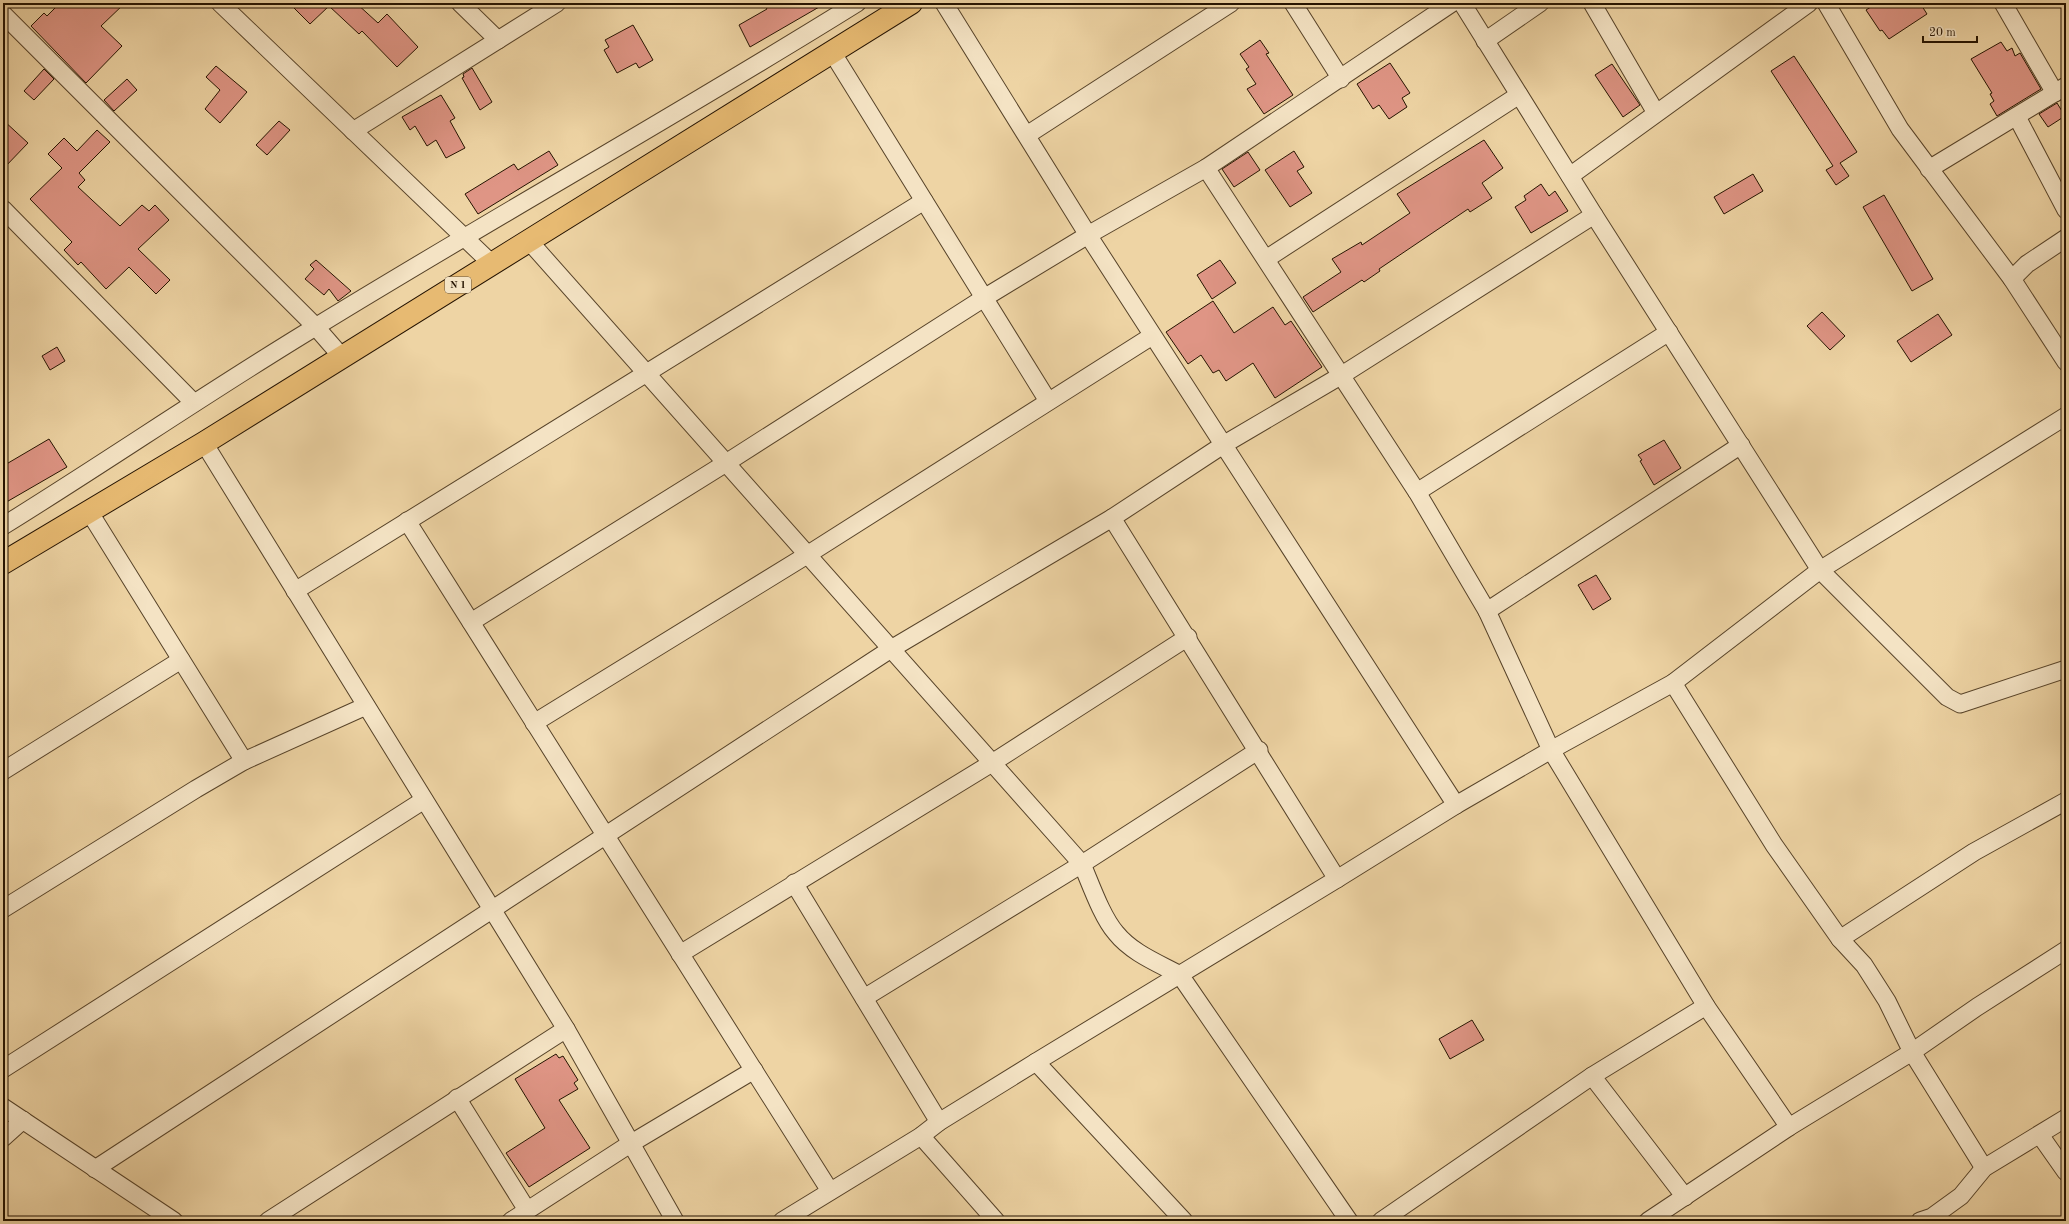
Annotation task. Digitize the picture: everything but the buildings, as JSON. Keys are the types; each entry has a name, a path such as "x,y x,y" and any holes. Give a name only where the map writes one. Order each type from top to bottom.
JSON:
{"highway":[{"name":"N 1","path":"3,563 90,513 204,443 911,3"}],"street":[{"path":"220,3 492,264"},
{"path":"460,3 498,40"},
{"path":"353,131 557,3"},
{"path":"3,526 315,326 762,62 857,3"},
{"path":"944,3 1152,336 1456,805"},
{"path":"1027,135 1231,3"},
{"path":"1293,3 1341,79"},
{"path":"471,622 726,463 984,298 1088,235 1206,168 1341,79 1452,3"},
{"path":"1462,3 1594,215 1820,570 1946,697 1960,704 2065,673"},
{"path":"1485,40 1540,3"},
{"path":"1592,3 1656,113"},
{"path":"1570,176 1809,3"},
{"path":"1826,3 1900,129 2012,280 2066,362"},
{"path":"1929,169 2017,117 2060,89 2003,3"},
{"path":"3,14 315,326 342,357"},
{"path":"832,52 1048,401"},
{"path":"1266,259 1519,95"},
{"path":"2017,117 2066,210"},
{"path":"1206,168 1417,492 1487,611 1551,750 1706,1006 1790,1127"},
{"path":"295,590 647,374 924,201"},
{"path":"3,209 194,403"},
{"path":"96,1169 891,649 1112,518 1223,445 1342,375 1594,215"},
{"path":"2012,280 2027,264 2066,238"},
{"path":"529,241 1082,864 1099,903 1116,933 1137,952 1180,975 1349,1221"},
{"path":"1417,492 1669,332"},
{"path":"534,723 807,555 1152,336"},
{"path":"782,1221 922,1136 939,1122 1036,1062 1456,805 1551,750 1673,683 1820,570 2066,416"},
{"path":"204,443 566,1029 675,1221"},
{"path":"1487,611 1741,446"},
{"path":"90,513 244,761"},
{"path":"1112,518 1259,750 1337,879"},
{"path":"407,521 830,1191"},
{"path":"680,954 992,763 1188,637"},
{"path":"3,771 181,660"},
{"path":"1673,683 1774,845 1840,939 1864,965 1886,1001 1912,1052 1984,1168"},
{"path":"3,909 196,789 244,761 366,706"},
{"path":"864,998 1082,864 1259,750"},
{"path":"3,1069 424,800"},
{"path":"1840,939 1974,852 2066,801"},
{"path":"794,883 939,1122"},
{"path":"1648,1221 1790,1127 1912,1052 1977,1007 2066,950"},
{"path":"1381,1221 1592,1076 1706,1006"},
{"path":"268,1221 566,1029"},
{"path":"1036,1062 1184,1221"},
{"path":"511,1221 630,1144 754,1070"},
{"path":"1592,1076 1684,1197"},
{"path":"457,1098 526,1210"},
{"path":"3,1107 174,1221"},
{"path":"1920,1221 1932,1217 1961,1196 1984,1168 2040,1136 2066,1118"},
{"path":"3,1138 23,1120"},
{"path":"922,1136 996,1221"},
{"path":"2040,1136 2066,1172"}]}
